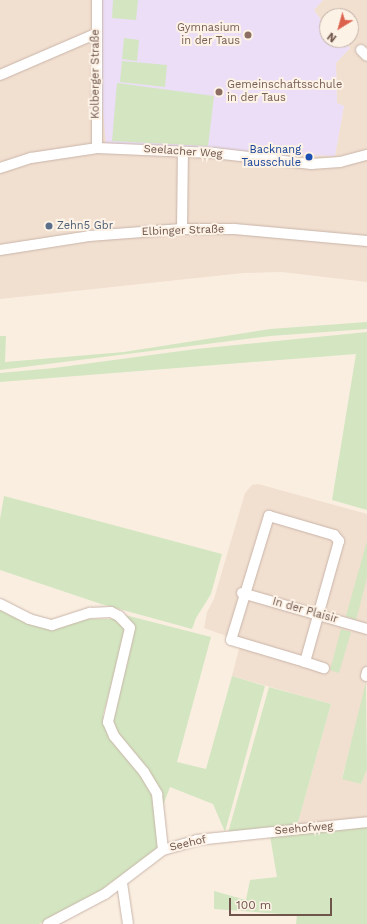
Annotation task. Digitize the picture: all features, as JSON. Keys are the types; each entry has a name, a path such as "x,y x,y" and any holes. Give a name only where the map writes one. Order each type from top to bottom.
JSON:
{"street":[{"name":"Kolberger Straße","path":"96,0 96,148"},
{"path":"0,75 95,34"},
{"name":"Seelacher Weg","path":"0,168 30,158 96,148 183,152 311,164 340,162 367,155"},
{"path":"182,229 183,152"},
{"name":"Elbinger Straße","path":"0,250 89,236 182,229 234,229 367,241"},
{"path":"305,662 338,538 273,516 269,516 265,521 231,640 324,668"},
{"name":"In der Plaisir","path":"243,594 367,629"},
{"path":"0,604 29,619 52,625 90,613 111,612 125,621 130,628 108,722 114,736 144,772 157,794 163,850"},
{"name":"Seehofweg","path":"241,835 367,822"},
{"name":"Seehof","path":"48,924 122,883 163,850 191,841 241,835"},
{"path":"122,883 128,924"}],"shaded area":[{"path":"0,0 100,0 283,158 292,154 335,156 344,106 337,103 336,63 350,48 359,48 359,8 319,8 319,17 314,10 323,0 367,0 367,282 282,272 243,273 0,299"},
{"name":"Gemeinschaftsschule in der Taus","path":"100,0 323,0 314,10 319,17 319,48 350,48 336,63 337,103 344,106 335,156 292,154 283,158 106,144 100,81"},
{"path":"258,484 367,514 367,683 342,778 361,784 367,769 367,827 295,833 331,704 232,676 241,641 204,628 207,612 214,599 245,493 252,485"}],"green space":[{"path":"113,0 138,0 136,20 112,18"},
{"path":"124,38 139,40 137,61 122,59"},
{"path":"122,61 167,65 165,87 120,82"},
{"path":"117,83 214,96 208,146 112,141"},
{"path":"367,322 367,329 270,336 0,370 0,336 6,336 5,362 124,352 270,329"},
{"path":"367,332 367,510 332,500 356,354 0,382 0,373 54,368 196,349"},
{"path":"4,496 222,554 211,594 196,618 192,629 101,604 0,570 0,519"},
{"path":"367,541 367,578 356,620 346,616"},
{"path":"0,608 45,628 84,619 119,619 126,631 103,715 107,728 153,790 160,848 83,903 39,924 0,924"},
{"path":"121,614 211,637 177,762 206,769 232,676 265,686 225,832 213,804 170,787 162,808 111,725 133,628"},
{"path":"341,629 351,632 339,673 330,670"},
{"path":"366,682 367,769 361,784 342,779"},
{"path":"269,687 331,704 297,826 228,833"},
{"path":"367,827 367,924 296,924 297,915 214,909 214,891 246,900 250,880 277,877 270,836"}],"place":[{"name":"Gymnasium in der Taus","path":"248,35"},
{"name":"Gemeinschaftsschule in der Taus","path":"219,92"},
{"name":"Backnang Tausschule","path":"309,157"},
{"name":"Zehn5 Gbr","path":"49,226"}]}
